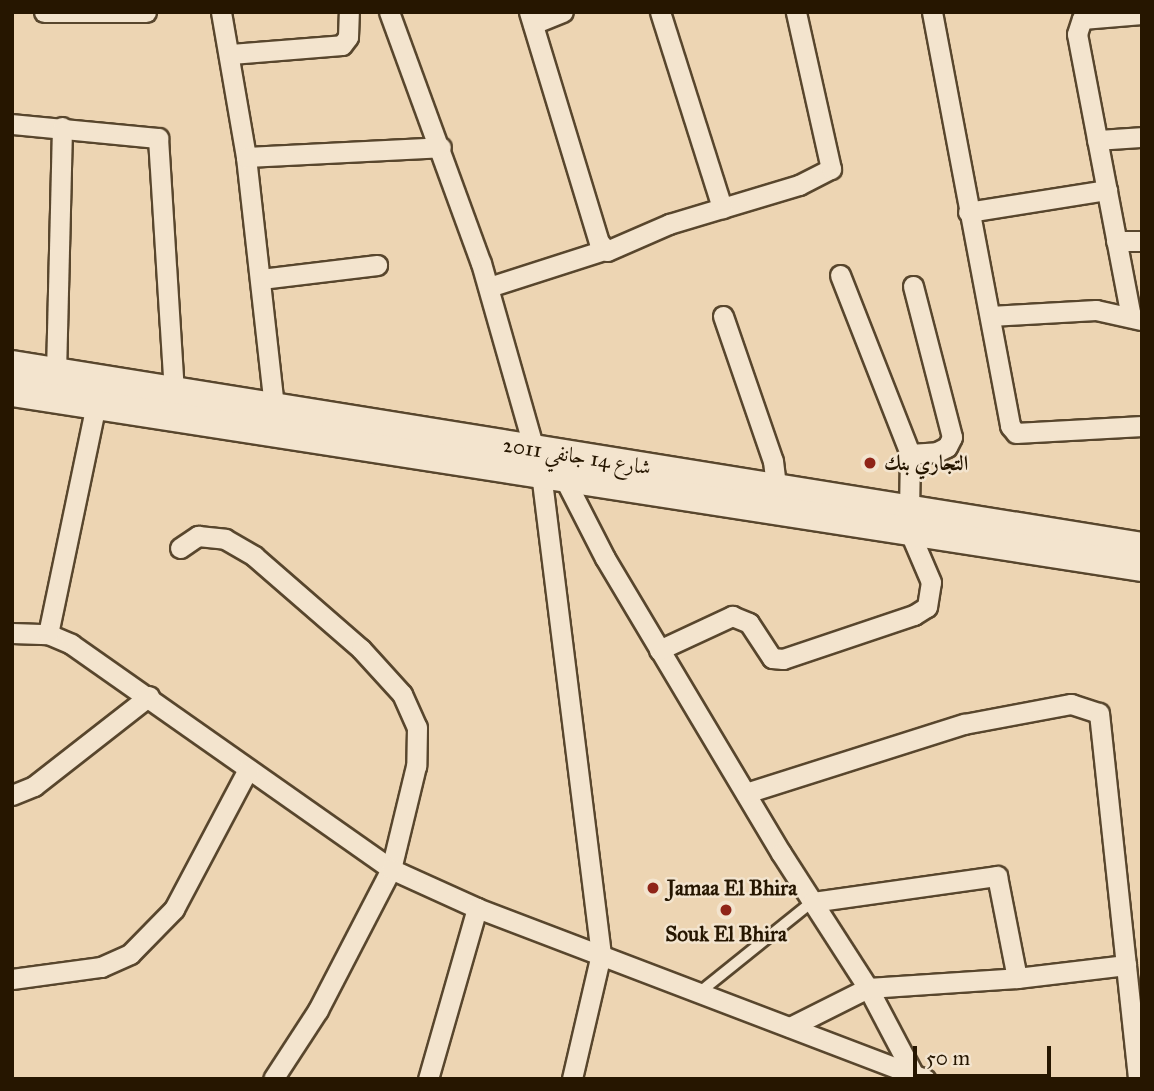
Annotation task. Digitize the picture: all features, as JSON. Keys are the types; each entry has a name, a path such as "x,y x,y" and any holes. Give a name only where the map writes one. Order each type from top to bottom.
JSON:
{"main road":[{"name":"شارع 14 جانفي 2011","path":"12,365 56,373 98,395 909,523 1142,567"},
{"name":"شارع 14 جانفي 2011","path":"12,392 98,395 174,392 274,407 546,466 776,486 909,523 1142,547"}],"street":[{"path":"44,12 146,12"},
{"path":"221,12 231,54 246,157 274,407"},
{"path":"231,54 342,44 348,37 349,12"},
{"path":"389,12 441,147 546,466 601,954 572,1079"},
{"path":"563,12 531,18 604,250"},
{"path":"660,12 722,208"},
{"path":"488,287 722,208 799,185 831,169 796,12"},
{"path":"932,12 1005,407 1016,433 1142,426"},
{"path":"990,316 1096,310 1136,319 1116,241 1079,24 1091,17 1142,14"},
{"path":"12,124 158,138 174,392"},
{"path":"56,373 62,127"},
{"path":"1097,140 1142,136"},
{"path":"246,157 441,147"},
{"path":"968,212 1107,190"},
{"path":"1116,241 1142,241"},
{"path":"261,279 377,265"},
{"path":"659,650 732,616 750,623 772,658 783,659 914,615 927,607 931,582 909,523 911,454 841,275"},
{"path":"911,454 937,452 947,447 952,437 914,286"},
{"path":"723,316 773,461 776,486"},
{"path":"48,634 98,395"},
{"path":"546,466 812,902 868,988 918,1078"},
{"path":"180,548 198,536 238,545 361,649 402,694 417,727 419,747 391,869 318,1010 274,1079"},
{"path":"12,633 48,634 149,696 391,869 477,908 918,1078"},
{"path":"12,795 34,786 149,696"},
{"path":"746,793 964,724 1071,704 1088,707 1099,713 1104,728 1138,1079"},
{"path":"12,979 101,967 138,946 187,888 248,769"},
{"path":"812,902 997,876 1017,978"},
{"path":"428,1079 477,908"},
{"path":"790,1027 868,988 1017,978 1126,965"}],"lane":[{"path":"700,992 812,902"}],"place":[{"name":"التجاري بنك","path":"870,463"},
{"name":"Jamaa El Bhira","path":"653,888"},
{"name":"Souk El Bhira","path":"726,910"}]}
